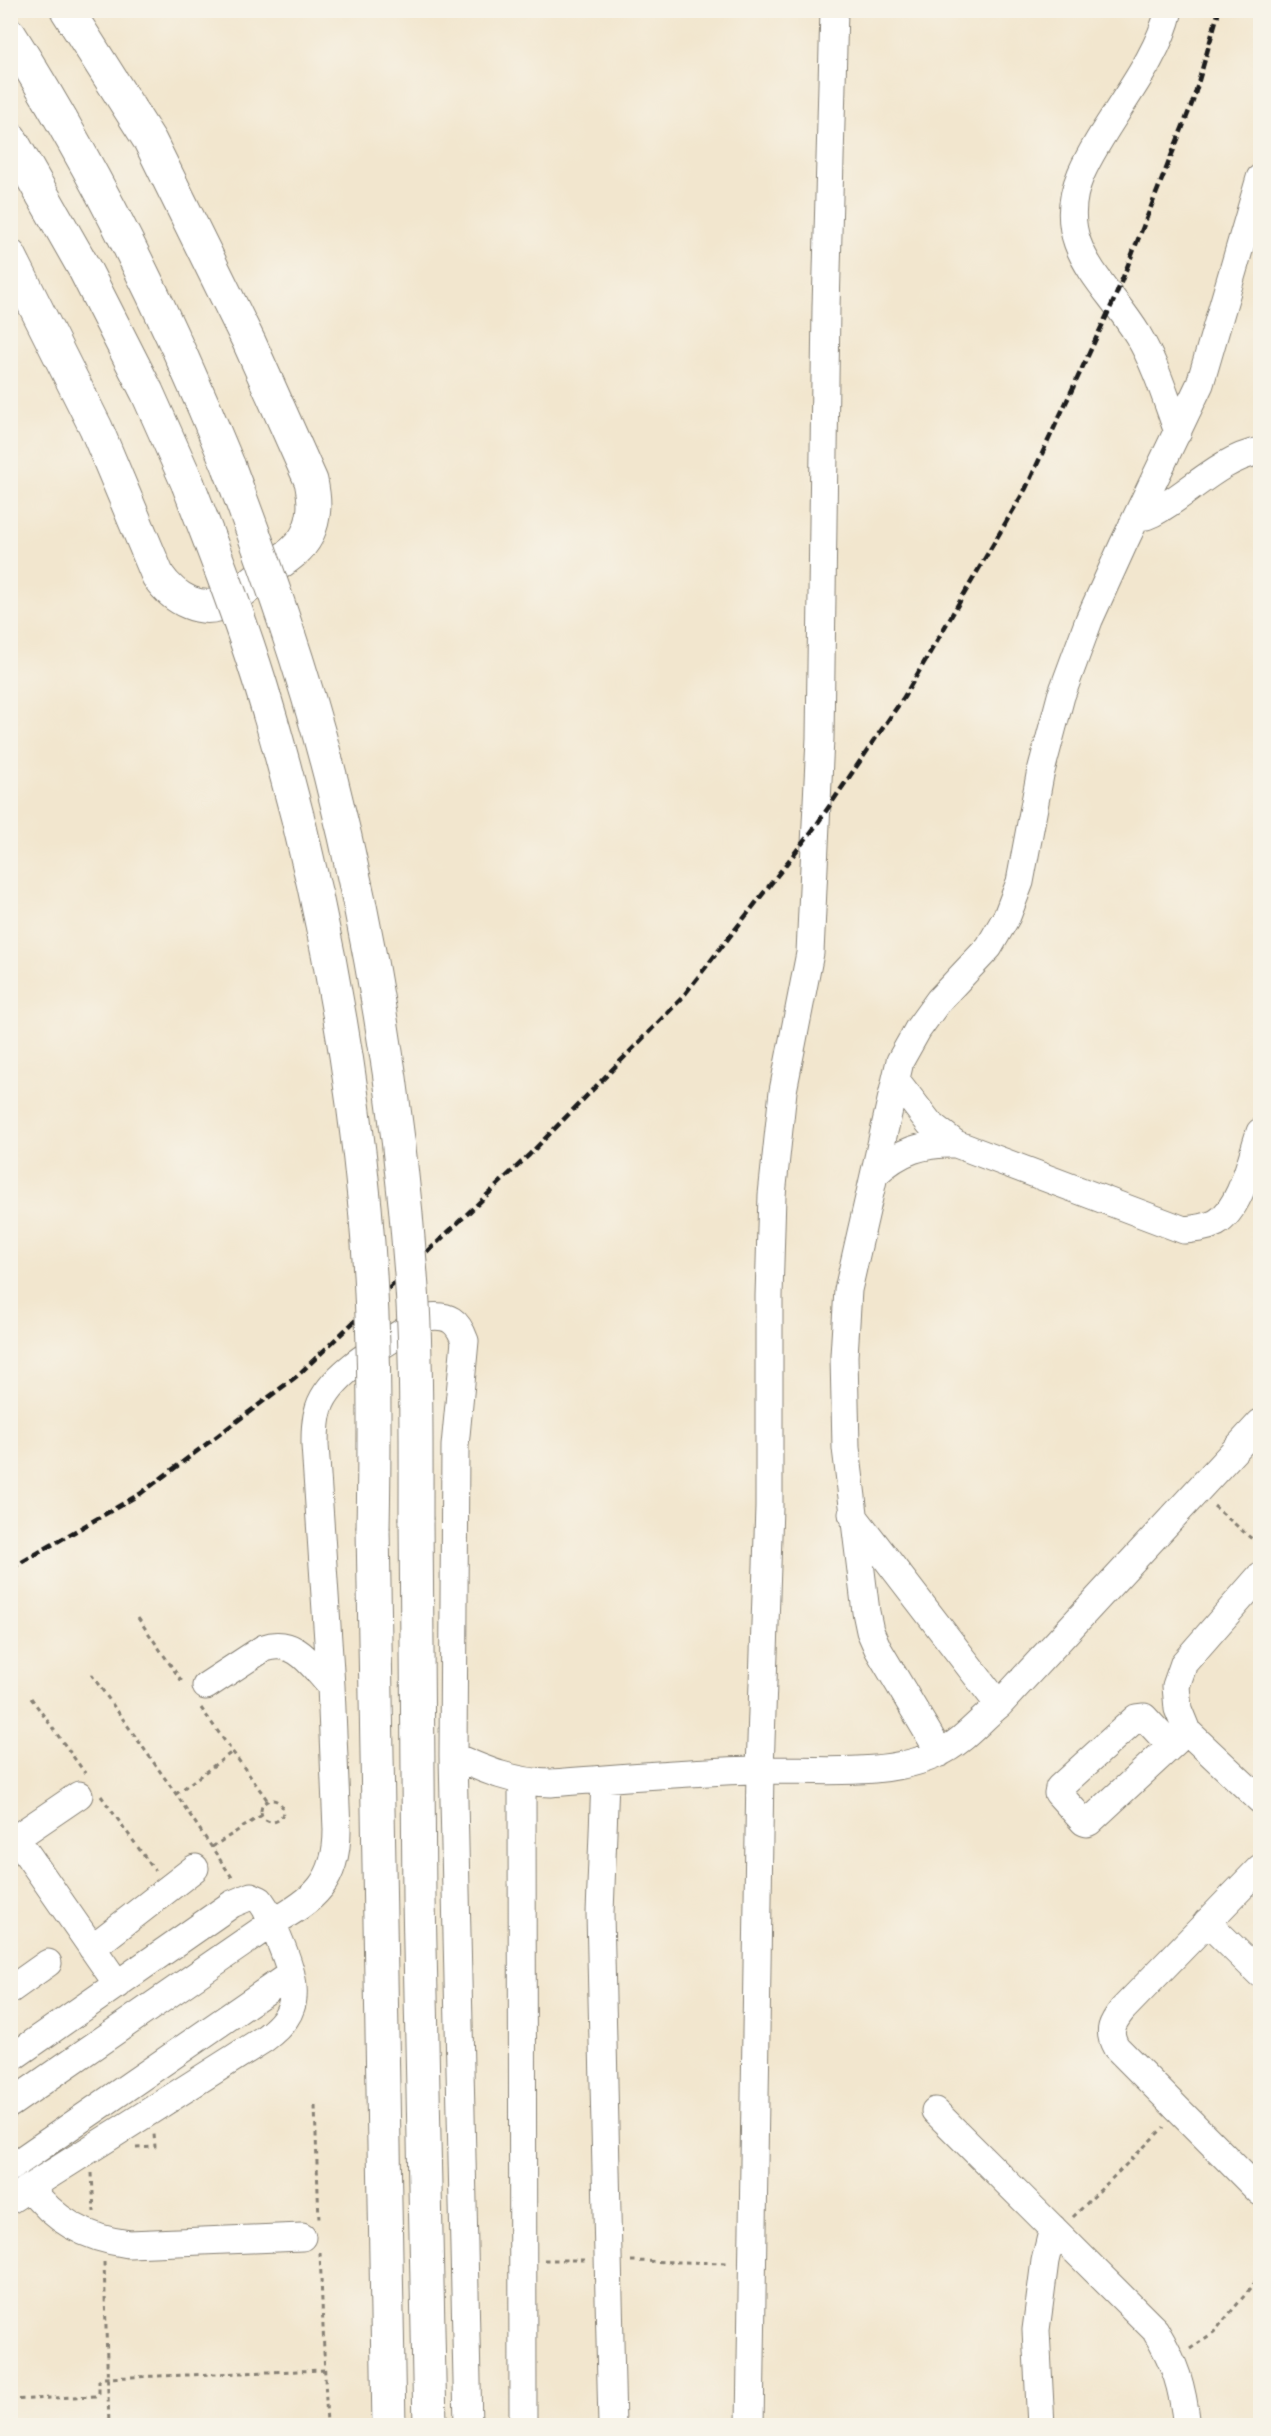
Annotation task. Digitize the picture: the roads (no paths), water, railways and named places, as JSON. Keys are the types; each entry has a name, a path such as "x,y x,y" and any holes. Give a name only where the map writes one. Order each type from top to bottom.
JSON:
{"highway":[{"path":"10,256 96,428 159,576 168,590 181,600 196,605 212,605 228,601 294,552 306,537 313,519 315,500 311,481 249,342 150,141 67,10"},
{"path":"10,35 48,94 117,219 188,366 229,467 274,590 330,774 355,878 375,984 392,1090 405,1197 417,1412 419,1899 430,2426"},
{"path":"10,138 84,268 147,392 188,484 226,584 267,708 316,891 337,996 353,1102 365,1208 372,1315 373,1529 389,2426"}],"street":[{"path":"750,2426 760,1770 769,1507 769,1296 772,1195 783,1091 810,953 819,750 826,308 834,10"},
{"path":"1169,10 1160,39 1082,174 1071,204 1072,231 1081,256 1137,334 1152,361 1178,432"},
{"path":"940,1753 878,1649 870,1631 852,1514 846,1448 844,1356 848,1290 900,1061 918,1029 939,1000 989,947 1007,916 1020,882 1040,775 1061,696 1089,620 1193,402 1206,366 1260,178"},
{"path":"1138,514 1146,516 1153,513 1224,465 1242,456 1260,451"},
{"path":"896,1080 930,1124 956,1144 1184,1230 1210,1225 1229,1212 1239,1194 1260,1132"},
{"path":"876,1173 892,1158 912,1148 933,1143 956,1144"},
{"path":"10,2104 272,1923 301,1907 311,1898 327,1876 335,1853 337,1830 331,1686 315,1445 319,1408 326,1394 347,1370 427,1317 440,1315 452,1320 460,1328 465,1341 455,1446 453,1756 468,2426"},
{"path":"453,1756 499,1776 522,1781 551,1783 760,1770 855,1770 910,1764 940,1753 958,1742 999,1705 1260,1423"},
{"path":"852,1514 999,1705"},
{"path":"1260,1576 1184,1663 1176,1686 1179,1739 1260,1800"},
{"path":"207,1686 264,1648 275,1644 296,1649 331,1686"},
{"path":"605,1779 600,1913 612,2426"},
{"path":"522,1781 523,2426"},
{"path":"79,1795 13,1840 118,1985"},
{"path":"92,1948 195,1868"},
{"path":"1260,1868 1123,2009 1110,2029 1111,2038 1116,2047 1260,2192"},
{"path":"10,2059 242,1898 251,1896 260,1900 272,1923 291,1974 294,1993 291,2009 274,2031 20,2194 67,2223 100,2239 129,2244 314,2237"},
{"path":"1207,1923 1260,1974"},
{"path":"10,1990 48,1963"},
{"path":"10,2168 291,1974"},
{"path":"935,2111 1155,2330 1172,2358 1183,2390 1187,2426"},
{"path":"1041,2426 1036,2330 1045,2261 1055,2230"}],"railway":[{"path":"10,1569 140,1494 297,1376 529,1155 681,999 815,827 904,697 1026,488 1114,300 1193,101 1219,10"}]}
